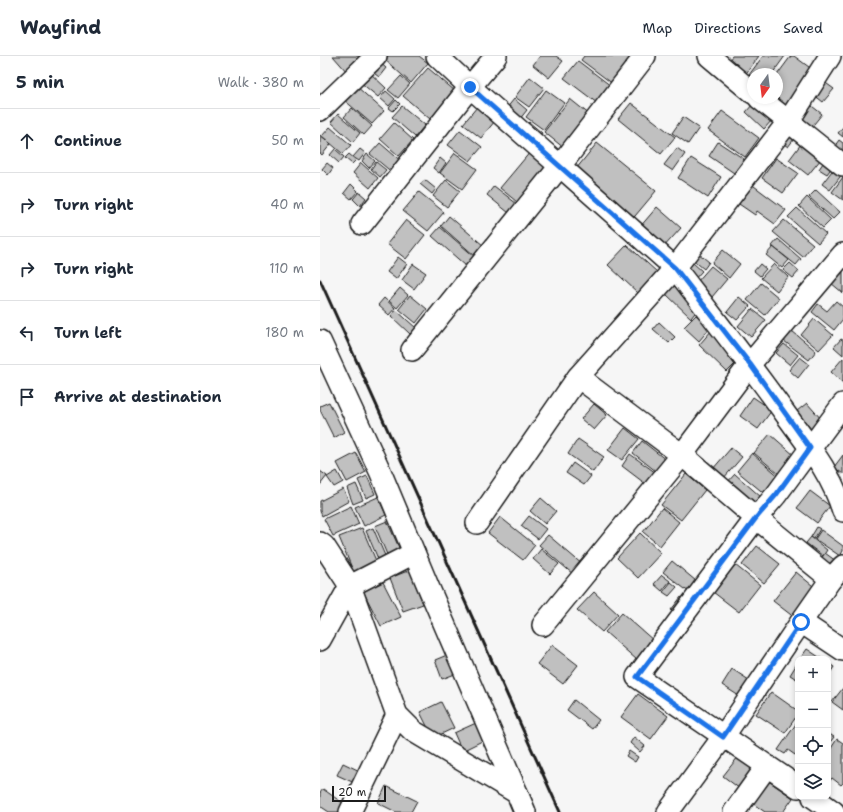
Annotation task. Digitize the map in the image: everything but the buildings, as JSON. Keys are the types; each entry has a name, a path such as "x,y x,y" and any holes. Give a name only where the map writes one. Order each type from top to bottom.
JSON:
{"street":[{"path":"320,110 376,56"},
{"path":"437,56 675,268 750,364 810,448 830,478 837,492 843,511"},
{"path":"362,224 496,56"},
{"path":"412,350 560,166 645,56"},
{"path":"709,56 747,88"},
{"path":"477,523 578,376 675,268 788,122 830,56"},
{"path":"767,104 843,166"},
{"path":"543,625 682,454 750,364 843,254"},
{"path":"320,341 325,370 380,471 525,812"},
{"path":"578,376 682,454 756,518 837,573 801,622 723,737 668,812"},
{"path":"795,785 637,677 756,518 776,495 843,404"},
{"path":"320,543 324,546 350,586 398,715 413,731 517,793"},
{"path":"320,640 350,586 414,553"},
{"path":"801,622 843,650"},
{"path":"350,812 398,715"},
{"path":"734,812 767,766"},
{"path":"817,800 834,812"}],"railway":[{"path":"320,280 560,812"}],"route":[{"path":"470,87 675,268 750,364 810,448 776,495 756,518 637,677 723,737 801,622"}]}
